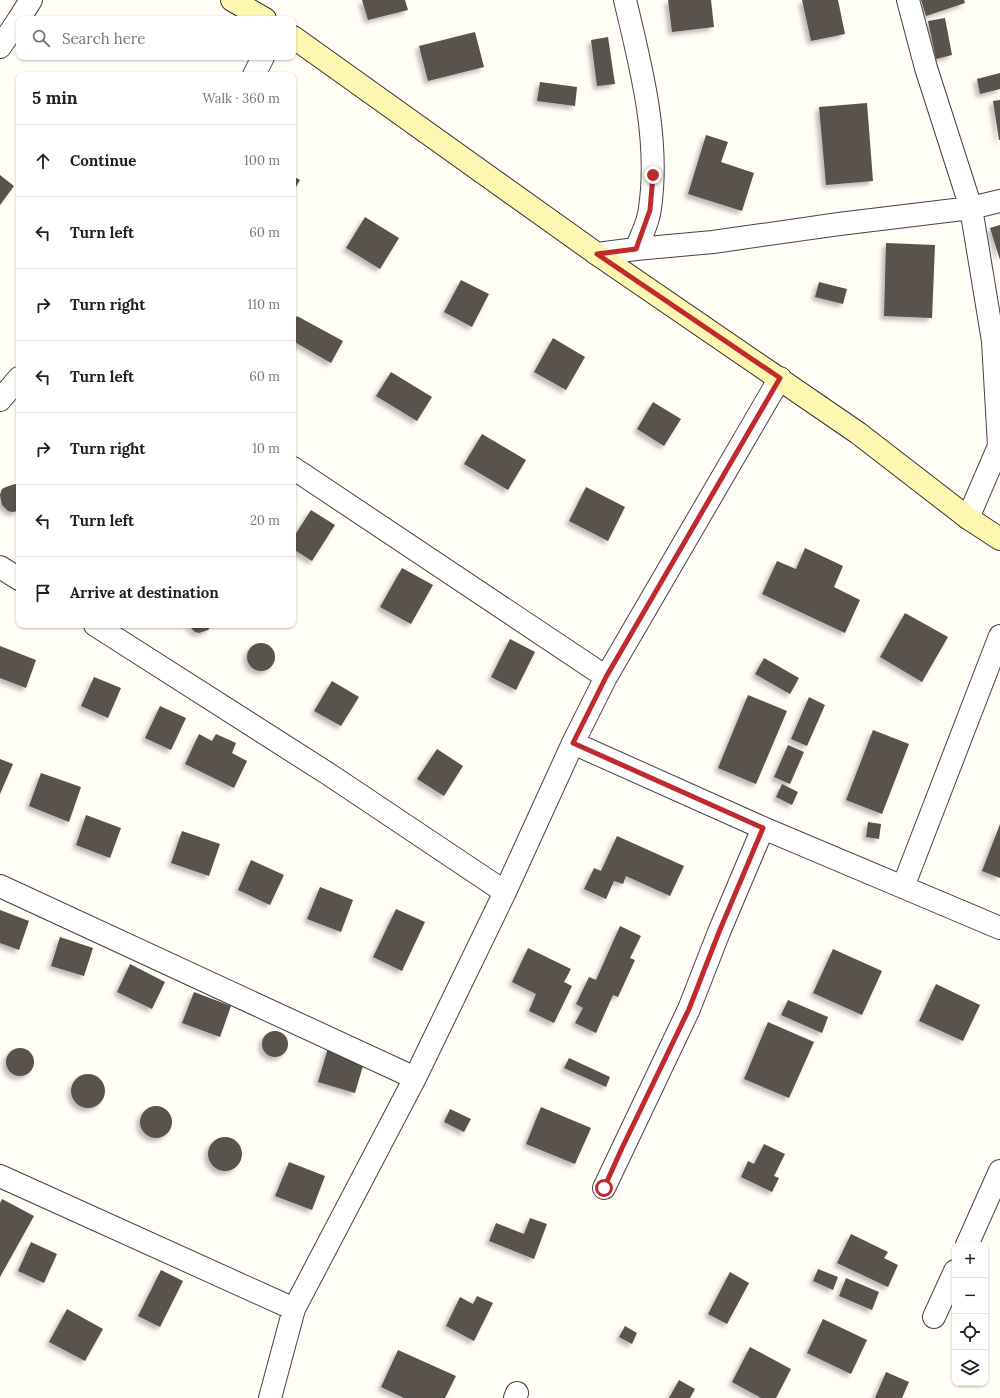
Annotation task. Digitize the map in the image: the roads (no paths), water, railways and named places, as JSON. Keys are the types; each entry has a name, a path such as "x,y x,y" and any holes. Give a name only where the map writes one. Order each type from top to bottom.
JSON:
{"street":[{"path":"21,16 31,0"},
{"path":"232,0 261,16"},
{"path":"625,0 650,114 653,175 650,210 636,249"},
{"path":"908,0 926,68 971,208 993,341 999,446 968,518"},
{"path":"0,47 16,23"},
{"path":"296,39 597,254 780,378 858,433 968,518 1000,538"},
{"path":"256,72 262,60"},
{"path":"597,254 713,242 839,224 971,208 1000,201"},
{"path":"270,1398 294,1309 415,1078 505,892 573,743 606,677 780,378"},
{"path":"0,400 16,381"},
{"path":"296,470 606,677"},
{"path":"0,567 16,577"},
{"path":"100,628 330,775 505,892"},
{"path":"903,887 1000,636"},
{"path":"573,743 763,828 1000,928"},
{"path":"604,1188 689,1009 719,932 763,828"},
{"path":"0,886 415,1078"},
{"path":"968,1242 1000,1171"},
{"path":"0,1176 294,1309"},
{"path":"934,1317 952,1277"}]}
